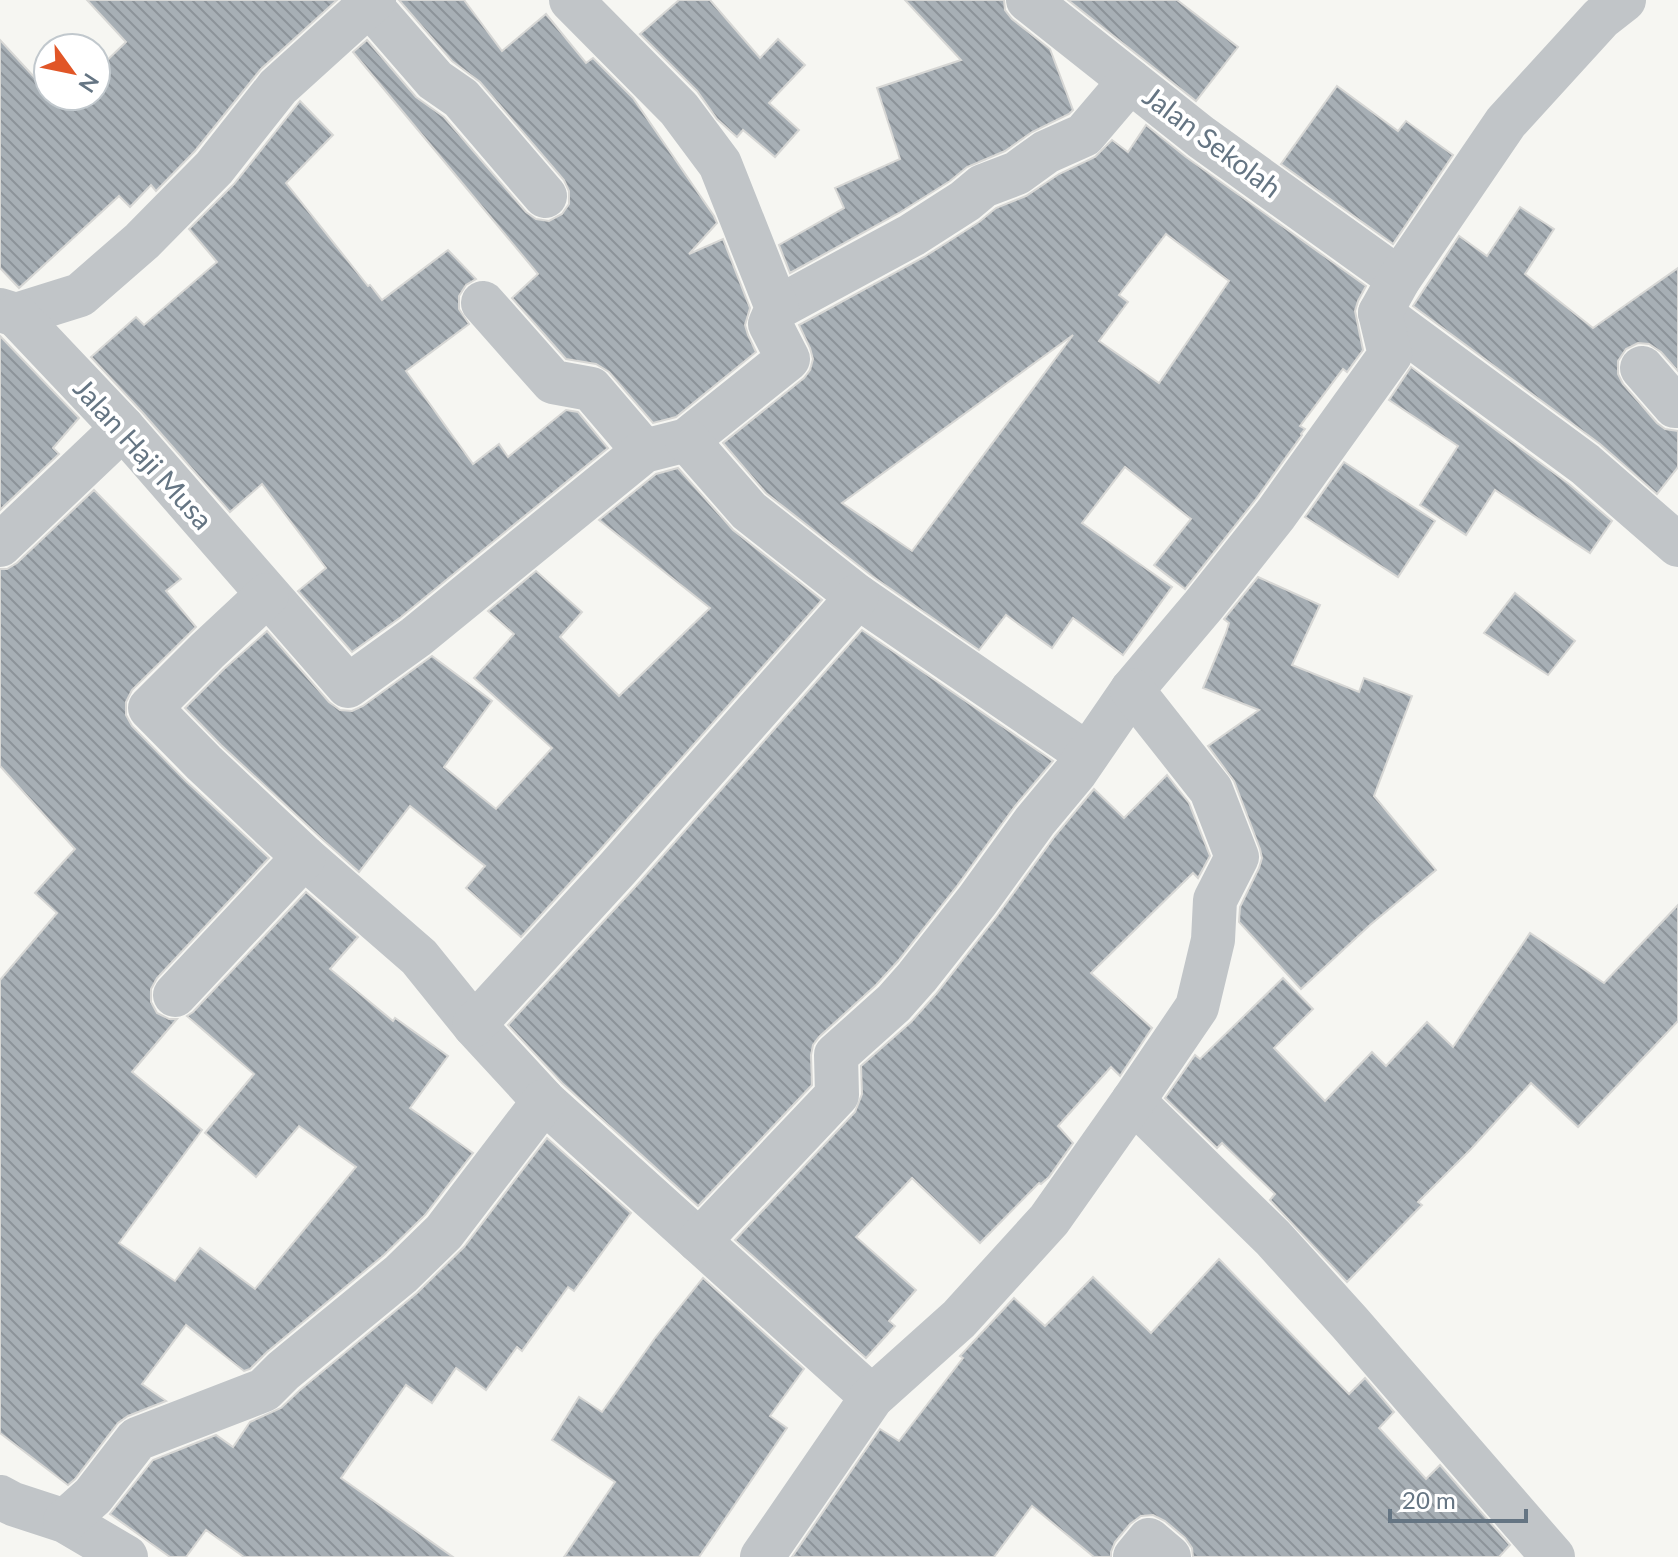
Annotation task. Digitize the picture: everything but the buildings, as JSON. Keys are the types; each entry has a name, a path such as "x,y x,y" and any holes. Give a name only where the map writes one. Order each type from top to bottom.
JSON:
{"street":[{"path":"571,0 679,109 720,164 777,308"},
{"name":"Jalan Sekolah","path":"1028,0 1201,137 1678,545"},
{"path":"699,1241 837,1095 836,1055 894,1003 917,977 1075,773 1132,690 1276,514 1390,355 1390,296 1506,122 1601,18 1624,0"},
{"path":"8,313 80,295 142,241 214,168 278,87 372,2 435,80 461,98 545,196"},
{"path":"483,303 553,382 591,389 644,451 687,440 788,359 770,324 777,308 912,235 983,186 1017,173 1046,152 1084,135 1130,81"},
{"name":"Jalan Haji Musa","path":"8,313 123,428 348,686 416,637 644,451"},
{"path":"1642,368 1678,406"},
{"path":"0,545 123,428"},
{"path":"687,440 749,511 857,596 1087,754"},
{"path":"267,595 150,708 304,857 419,957 474,1025 544,1101 872,1397"},
{"path":"474,1025 618,868 857,596"},
{"path":"776,1552 872,1397 959,1319 1049,1220 1197,1007 1213,940 1215,900 1237,857 1211,790 1132,690"},
{"path":"175,995 304,857"},
{"path":"65,1521 93,1496 137,1439 264,1390 401,1274 444,1232 544,1101"},
{"path":"1133,1101 1273,1238 1553,1557"},
{"path":"4,1508 65,1521 126,1557"},
{"path":"1135,1557 1149,1540 1169,1557"}]}
